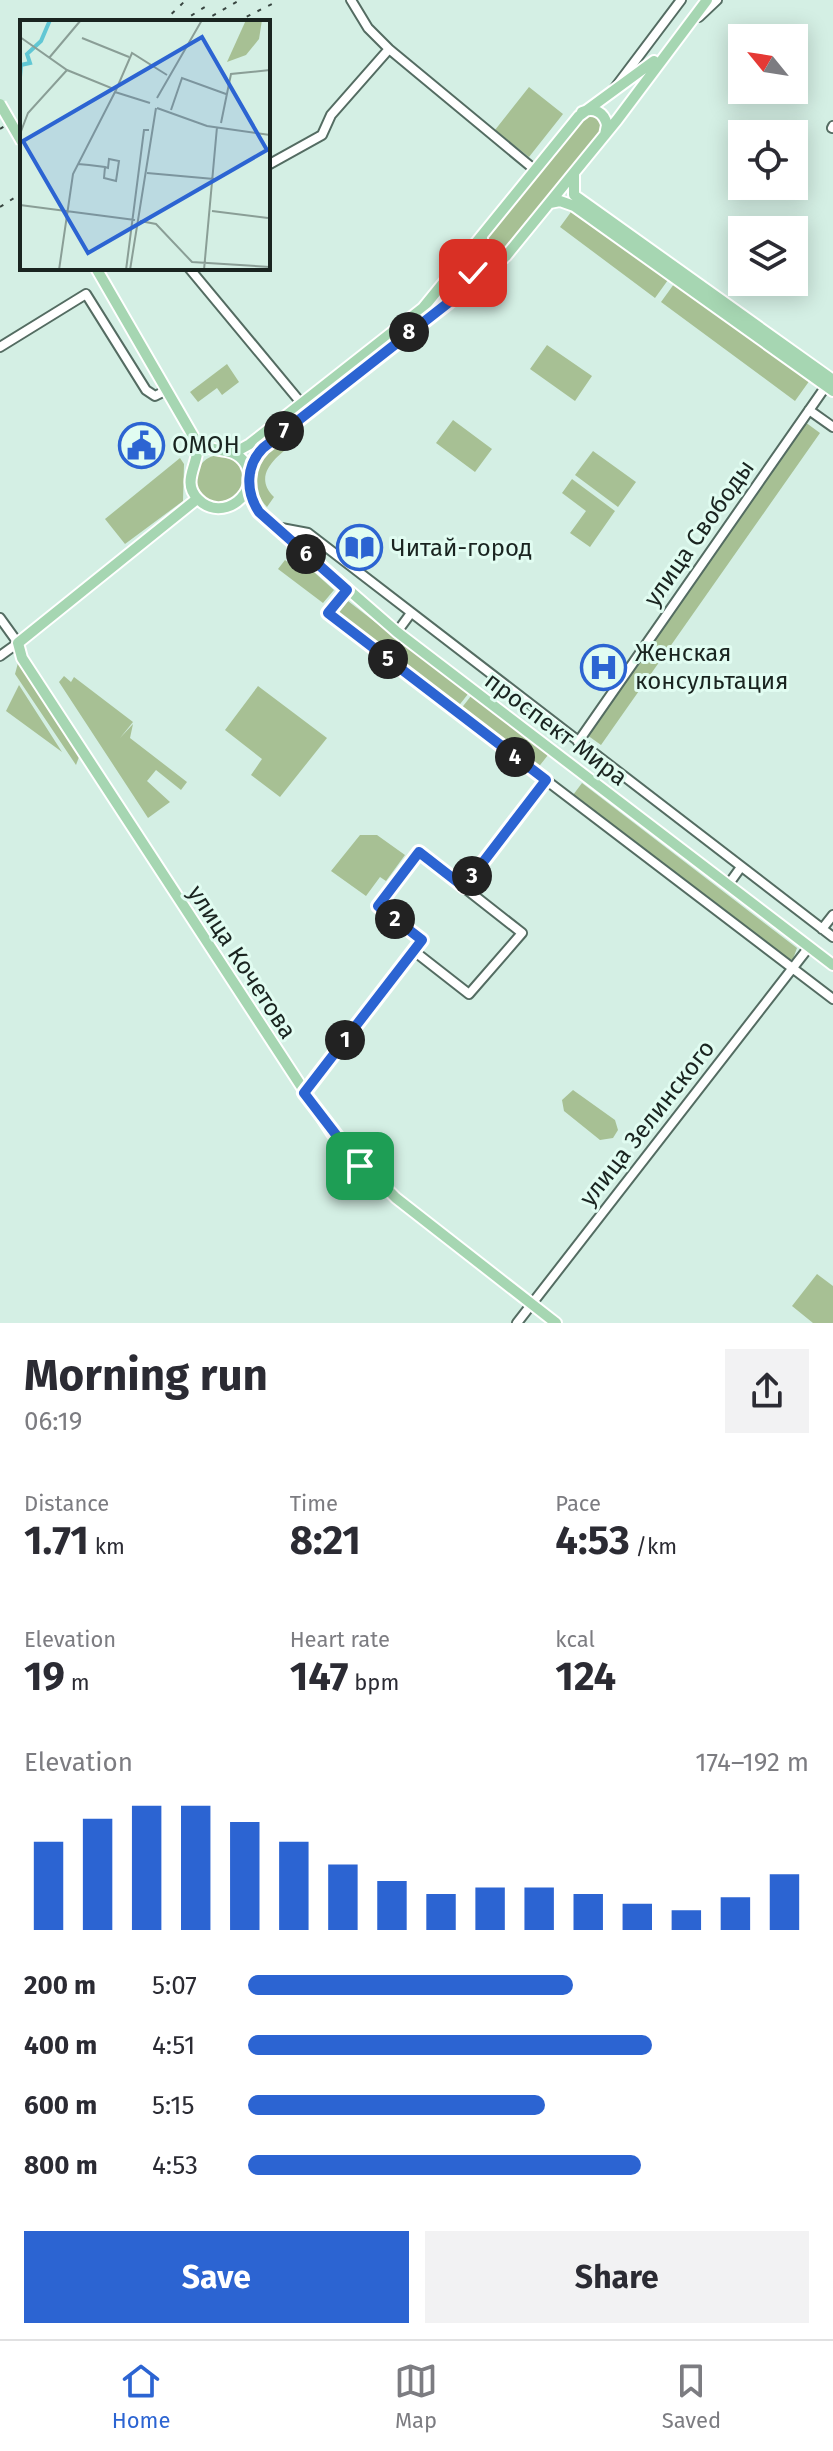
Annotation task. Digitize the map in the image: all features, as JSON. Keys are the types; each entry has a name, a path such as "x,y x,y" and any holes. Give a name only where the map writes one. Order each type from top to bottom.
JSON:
{"main road":[{"path":"97,270 196,441 198,450 190,485 197,499 211,507 226,508 240,500 254,459 263,448 506,256 622,114 707,0"},
{"path":"196,441 203,447 221,449 241,449 250,444 418,311 581,113 672,43"},
{"path":"613,90 603,102 603,110 611,116 622,114"},
{"path":"0,104 20,139"},
{"path":"581,113 593,110 601,113 607,125 604,136"},
{"path":"571,199 574,173"},
{"path":"550,203 571,199 831,386"},
{"path":"483,234 480,246 486,256 498,260 506,256"},
{"path":"452,273 460,267 468,268 474,278 471,285"},
{"path":"192,469 202,455 221,449 240,457 249,479"},
{"name":"проспект Мира","path":"249,479 251,498 263,516"},
{"path":"18,643 197,499"},
{"name":"проспект Мира","path":"226,508 245,507 263,516 397,632 833,965"},
{"name":"улица Кочетова","path":"18,643 31,671 333,1135 375,1179 556,1323"}],"street":[{"path":"351,0 368,28 389,49 535,170"},
{"path":"613,90 681,0"},
{"path":"668,16 689,0"},
{"path":"672,43 717,0"},
{"path":"270,164 322,135 331,115 389,49"},
{"path":"191,270 302,404"},
{"path":"0,347 86,294 146,390 155,396 167,390"},
{"name":"улица Свободы","path":"578,742 809,410 831,386"},
{"path":"809,410 833,427"},
{"path":"276,527 308,533 833,937"},
{"path":"347,590 328,613 833,999"},
{"path":"397,632 411,613"},
{"path":"0,618 18,643 0,656"},
{"path":"464,887 546,780"},
{"path":"304,1093 422,940 378,906 419,852 522,933 469,994 414,951"},
{"path":"728,885 741,867"},
{"path":"822,929 833,915"},
{"name":"улица Зелинского","path":"517,1323 809,947"}],"green space":[{"path":"529,87 563,114 529,157 495,130"},
{"path":"590,115 598,117 603,125 600,134 505,251 489,253 485,245 487,237 582,119"},
{"path":"571,212 668,280 655,298 560,227"},
{"path":"674,284 810,380 795,401 661,302"},
{"path":"547,345 592,376 575,401 530,369"},
{"path":"227,364 239,382 222,395 217,388 198,402 190,392"},
{"path":"453,420 492,449 475,472 436,443"},
{"path":"805,422 820,433 601,745 587,735"},
{"path":"289,433 296,441 275,459 266,473 265,481 274,497 267,507 259,496 256,476 265,457"},
{"path":"593,451 636,482 618,507 575,475"},
{"path":"220,455 237,462 244,479 237,496 220,503 203,496 196,479 203,462"},
{"path":"180,458 184,464 183,501 125,544 105,519"},
{"path":"572,479 615,511 590,547 570,533 586,511 562,493"},
{"path":"285,560 300,572 306,565 334,590 323,603 278,569"},
{"path":"348,601 468,694 457,708 338,614"},
{"path":"18,663 79,757 76,765 15,674"},
{"path":"64,676 71,682 74,677 133,722 120,738 133,724 130,738 187,782 181,790 156,770 147,781 170,802 148,818 59,682"},
{"path":"19,685 62,752 6,711"},
{"path":"258,686 327,738 280,797 251,775 262,759 225,730"},
{"path":"471,696 548,755 537,769 460,710"},
{"path":"582,783 797,948 793,959 789,960 573,795"},
{"path":"360,835 377,835 405,855 386,881 380,877 366,896 331,871"},
{"path":"573,1090 615,1120 618,1130 613,1138 600,1140 564,1111 562,1100"},
{"path":"817,1274 833,1286 833,1323 813,1323 792,1306"}],"railway":[{"path":"165,20 186,0"},
{"path":"205,20 240,0"},
{"path":"240,20 278,1"},
{"path":"184,20 208,5"},
{"path":"0,129 20,116"},
{"path":"0,207 14,198"}],"place":[{"name":"ОМОН","path":"141,445"},
{"name":"Читай-город","path":"360,548"},
{"name":"Женская консультация","path":"604,667"}],"route":[{"path":"360,1166 333,1135 304,1093 422,940 378,906 419,852 464,887 546,780 328,613 347,590 259,512 251,498 249,477 254,459 263,448 471,285 473,273"}]}
